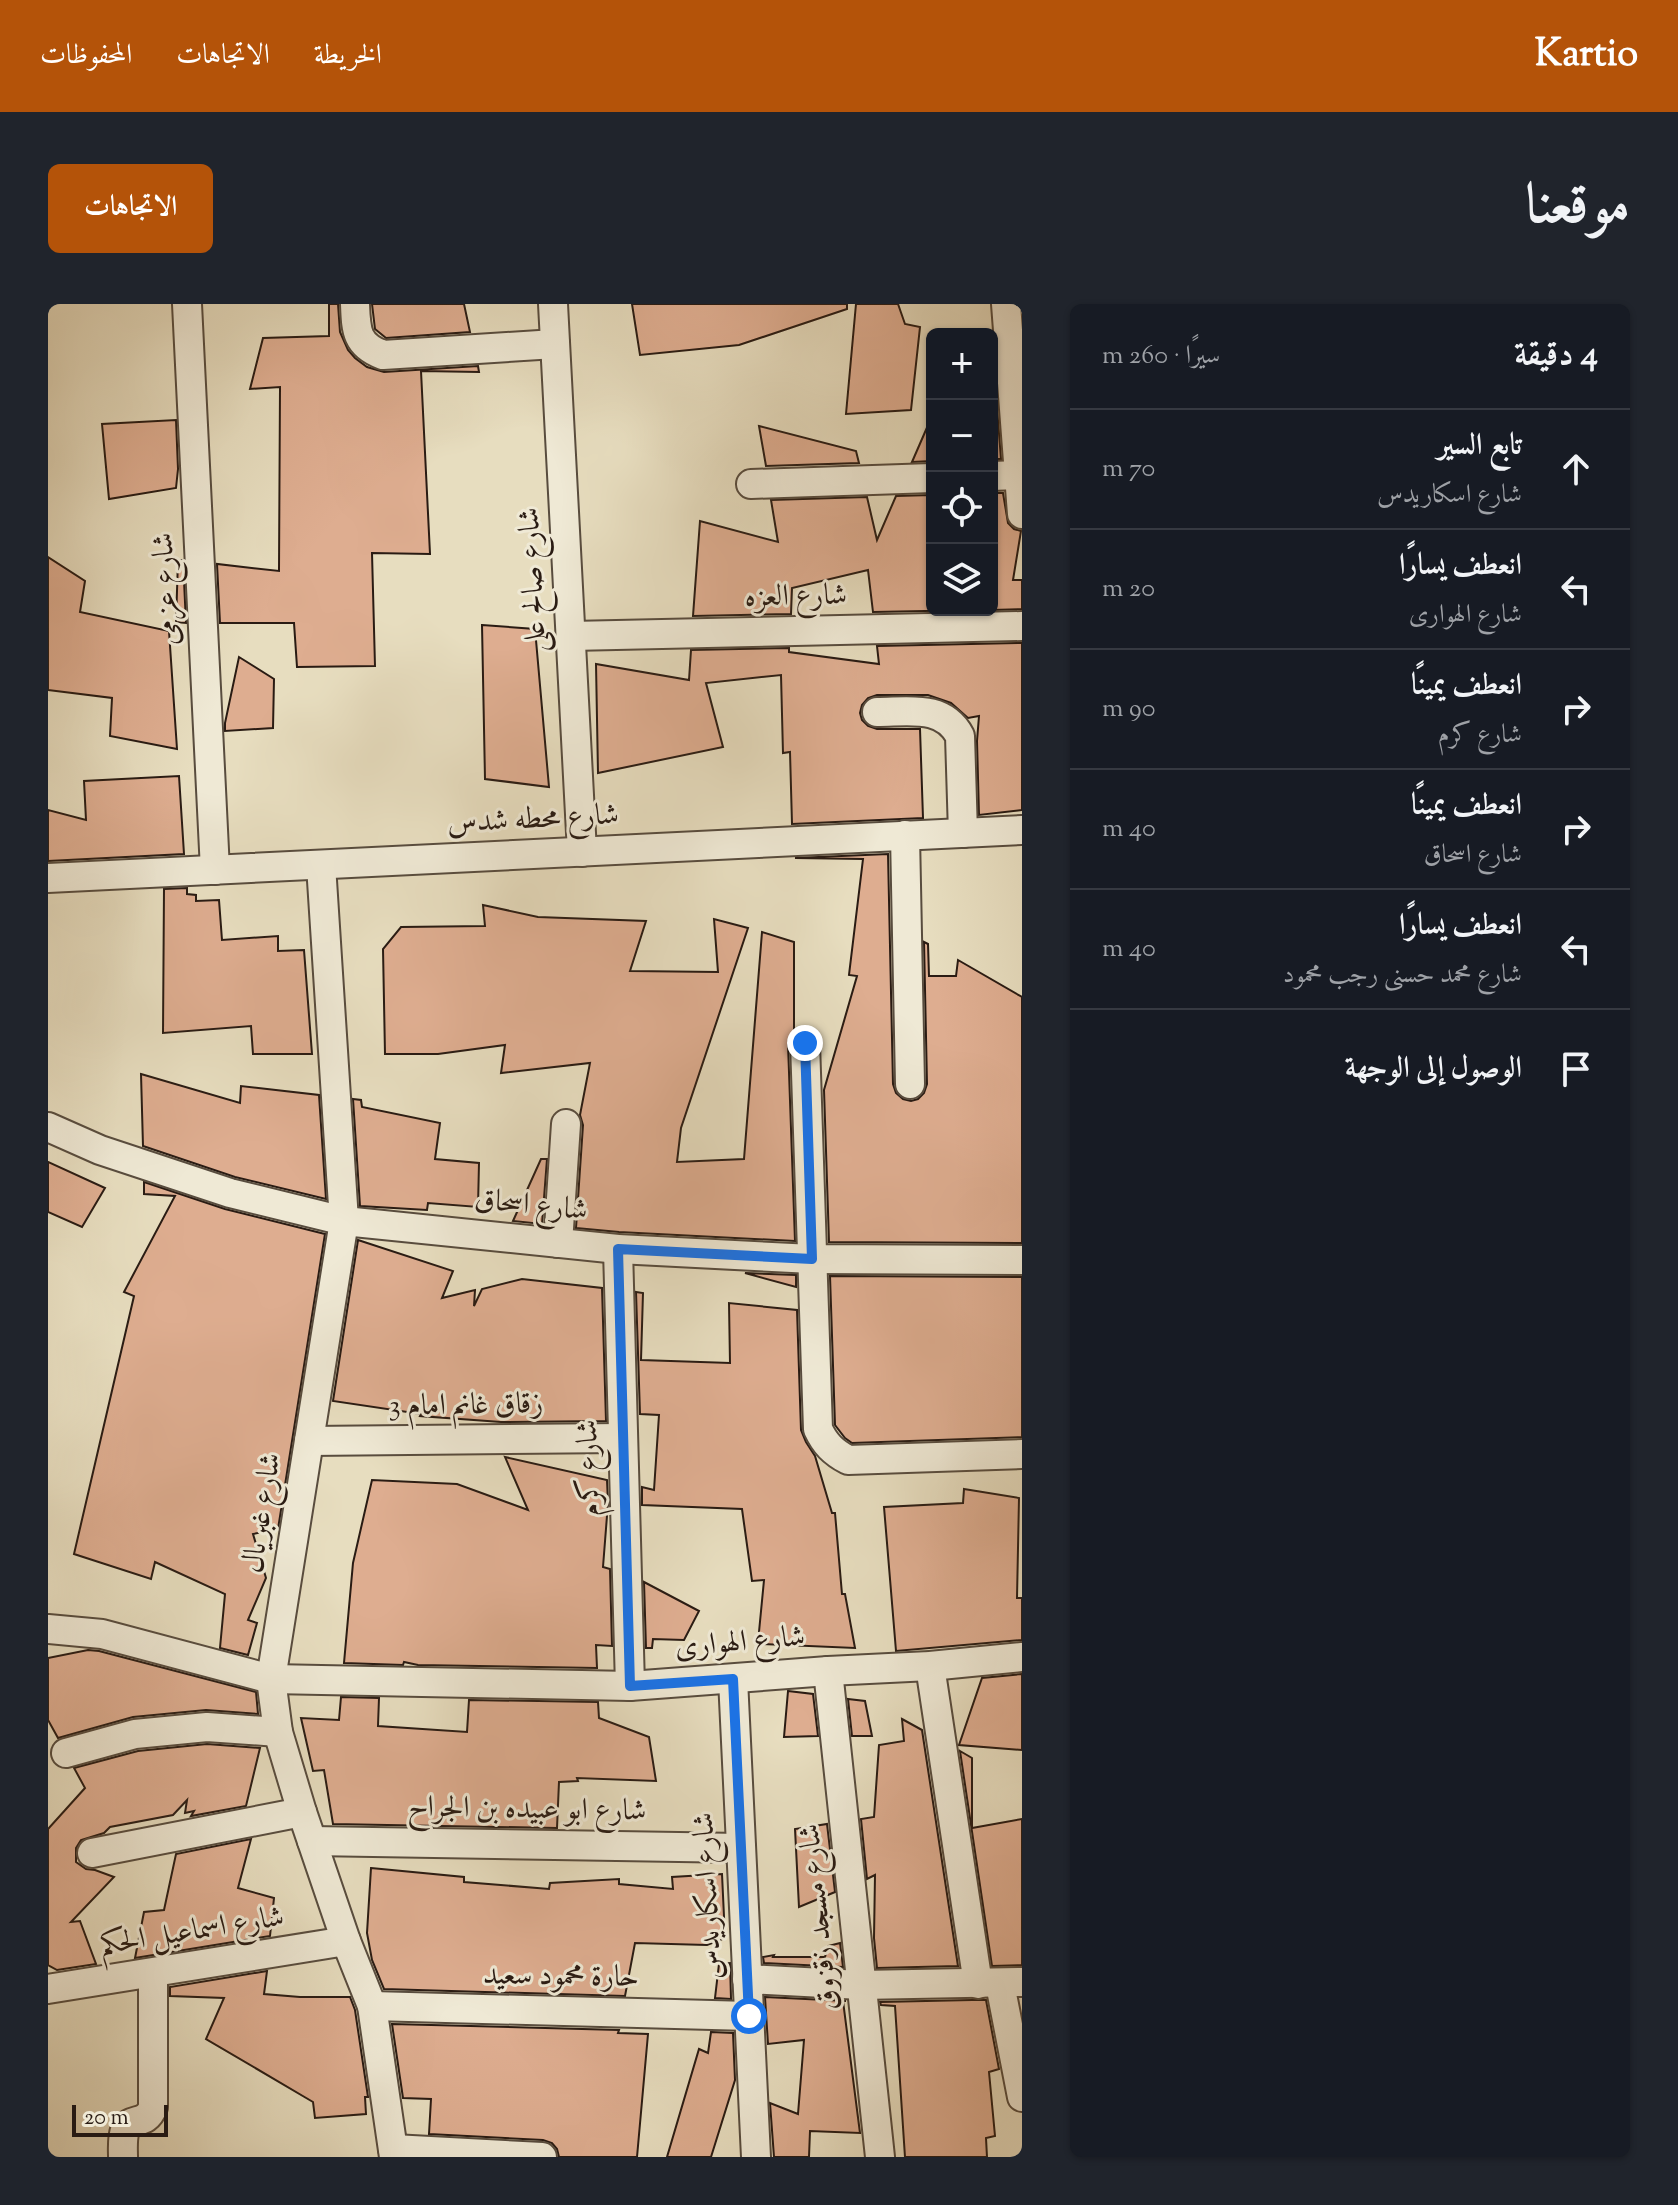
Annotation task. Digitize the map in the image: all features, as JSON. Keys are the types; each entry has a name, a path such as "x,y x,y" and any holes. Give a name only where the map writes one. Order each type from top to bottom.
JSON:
{"street":[{"name":"شارع عزمى","path":"187,304 215,870"},
{"path":"355,304 359,335 365,345 383,355 555,344"},
{"name":"شارع صالح على","path":"553,304 582,852"},
{"path":"1006,304 1013,464 1022,514"},
{"path":"751,484 926,478"},
{"name":"شارع العزه","path":"571,636 1022,626"},
{"path":"877,712 938,714 955,727 960,736 963,833"},
{"name":"شارع محطه شدس","path":"48,878 1022,830"},
{"path":"905,835 910,1084"},
{"name":"شارع غبريال","path":"321,865 344,1221 271,1679 278,1732 302,1812 372,2006 393,2153"},
{"path":"805,1043 818,1429 824,1442 848,1460 1022,1454"},
{"path":"558,1243 566,1124"},
{"name":"شارع اسحاق","path":"48,1127 100,1150 230,1193 344,1221 618,1249 812,1259 1022,1260"},
{"name":"شارع كرم","path":"618,1249 630,1686"},
{"name":"زقاق غانم امام 3","path":"309,1441 623,1438"},
{"name":"شارع الهوارى","path":"48,1629 102,1634 271,1679 630,1686 1022,1657"},
{"path":"930,1666 1022,2097"},
{"name":"شارع مسجد زقزوق","path":"828,1671 880,2157"},
{"name":"شارع اسكاريدس","path":"733,1679 756,2157"},
{"path":"66,1753 135,1734 207,1727 278,1732"},
{"path":"92,1853 302,1812"},
{"name":"شارع ابو عبيده بن الجراح","path":"312,1841 741,1848"},
{"name":"شارع اسماعيل الحكم","path":"48,1989 346,1941"},
{"path":"123,2157 125,2129 131,2123 148,2117 153,2107 153,1973"},
{"path":"747,1979 861,1985 1000,1983"},
{"name":"حارة محمود سعيد","path":"372,2006 749,2016"},
{"path":"393,2153 542,2157"}],"building":[{"path":"329,304 338,304 340,332 348,350 367,367 384,372 478,366 479,372 421,371 430,554 372,553 375,666 297,667 294,623 220,623 217,564 279,571 280,387 250,389 263,338 329,336"},
{"path":"372,304 464,304 470,332 386,338 375,329"},
{"path":"632,304 847,304 847,309 739,345 640,355"},
{"path":"856,304 898,304 905,324 920,327 911,410 846,414"},
{"path":"176,420 176,488 109,499 102,424"},
{"path":"998,421 1001,459 998,459"},
{"path":"759,426 856,451 859,463 766,466"},
{"path":"926,430 926,461 912,462"},
{"path":"998,493 1003,493 1008,523 1021,531 1013,580 1022,580 1022,609 998,610"},
{"path":"926,495 926,611 873,612 868,570 792,588 791,614 693,616 700,521 778,542 771,500 867,497 877,540 896,496"},
{"path":"48,557 85,581 80,612 169,631 177,749 110,736 112,698 48,690"},
{"path":"178,560 183,560 186,623 176,622"},
{"path":"482,625 535,629 549,787 485,779"},
{"path":"1022,643 1022,810 979,815 979,716 968,718 951,703 928,695 877,695 868,698 862,705 862,720 868,726 877,729 920,729 923,818 792,824 790,752 783,753 781,675 706,683 723,747 598,773 596,664 689,680 691,650 789,648 789,652 879,664 877,646"},
{"path":"239,657 274,679 273,728 225,731"},
{"path":"179,776 184,854 48,861 48,810 86,820 84,781"},
{"path":"888,854 893,1084 896,1093 903,1099 918,1099 927,1084 924,942 928,944 929,976 956,976 958,960 1022,997 1022,1243 829,1242 824,1090 857,976 849,975 863,859 795,858"},
{"path":"187,888 187,894 196,895 196,901 219,900 222,940 278,936 278,951 304,950 312,1054 253,1054 251,1026 163,1033 164,889"},
{"path":"483,905 538,917 646,921 630,971 718,972 714,919 748,928 681,1128 677,1162 744,1159 762,932 794,942 794,1031 788,1044 795,1241 576,1228 583,1125 580,1115 590,1063 501,1073 505,1045 438,1054 385,1054 383,949 401,927 485,926"},
{"path":"141,1074 240,1103 241,1086 319,1095 326,1199 235,1177 143,1146"},
{"path":"353,1099 361,1100 362,1107 440,1123 435,1159 479,1163 478,1207 428,1203 427,1210 360,1206"},
{"path":"541,1159 547,1159 542,1224 513,1221"},
{"path":"48,1162 105,1188 82,1227 48,1212"},
{"path":"144,1182 225,1209 325,1234 278,1529 253,1534 266,1578 248,1620 257,1623 248,1655 220,1648 225,1594 155,1562 151,1579 74,1554 134,1296 124,1292 175,1196 144,1194"},
{"path":"358,1240 453,1271 442,1298 475,1290 474,1306 482,1289 522,1279 602,1288 606,1421 501,1422 420,1416 333,1401"},
{"path":"745,1273 796,1275 796,1287"},
{"path":"830,1276 1022,1277 1022,1437 852,1443 845,1438 835,1425"},
{"path":"636,1292 643,1293 641,1360 730,1363 729,1303 797,1310 801,1430 815,1456 832,1513 835,1513 842,1594 845,1594 855,1648 761,1644 759,1632 764,1580 752,1581 742,1509 642,1505 642,1487 654,1490 659,1415 640,1414"},
{"path":"505,1457 607,1480 603,1567 610,1569 612,1646 596,1645 597,1668 344,1663 353,1563 372,1480 457,1484 528,1510"},
{"path":"964,1489 1019,1498 1017,1598 1022,1598 1022,1640 896,1651 884,1507 963,1503"},
{"path":"644,1582 699,1611 684,1640 653,1639 652,1648 646,1648"},
{"path":"88,1650 256,1692 258,1714 206,1710 133,1717 58,1738 48,1720 48,1658"},
{"path":"1022,1674 1022,1750 959,1745 982,1678"},
{"path":"788,1691 813,1694 818,1736 784,1737"},
{"path":"341,1697 379,1698 378,1726 467,1732 469,1700 598,1702 599,1718 649,1737 656,1781 577,1778 578,1781 559,1782 557,1828 333,1824 324,1770 313,1771 301,1718 339,1720"},
{"path":"848,1699 865,1701 872,1736 852,1736"},
{"path":"902,1719 922,1730 958,1966 877,1968 875,1875 867,1879 861,1819 874,1817 879,1745 904,1741"},
{"path":"207,1744 260,1748 246,1806 191,1816 194,1811 185,1813 187,1800 173,1815 110,1827 104,1833 81,1840 76,1848 76,1862 86,1869 114,1877 71,1922 80,1921 96,1964 57,1970 48,1965 48,1829 85,1788 74,1768 138,1751"},
{"path":"960,1751 972,1758 972,1828 1022,1819 1022,1965 992,1966"},
{"path":"827,1824 835,1892 799,1907 795,1829"},
{"path":"251,1839 238,1888 274,1898 270,1936 135,1958 144,1912 164,1910 176,1854"},
{"path":"371,1868 464,1877 464,1882 549,1889 550,1883 619,1879 619,1884 673,1889 672,1877 722,1874 725,1938 707,1945 635,1943 625,1996 384,1989 372,1960 367,1933"},
{"path":"840,1943 843,1967 764,1963 763,1957 774,1955 825,1957 828,1946"},
{"path":"730,1963 731,1999 715,1998 719,1964"},
{"path":"267,1971 264,1994 350,1997 355,2010 368,2097 365,2097 366,2114 315,2118 313,2102 206,2039 224,1998 170,1996 170,1987"},
{"path":"765,1997 846,2001 843,2001 860,2133 810,2131 809,2157 774,2157 770,2103 798,2114 804,2040 768,2044"},
{"path":"986,2000 999,2069 989,2072 995,2136 986,2138 987,2157 905,2157 895,2006 881,2005 880,2002"},
{"path":"392,2024 619,2030 618,2033 648,2034 637,2157 559,2157 552,2143 543,2140 429,2134 431,2099 403,2098"},
{"path":"711,2032 733,2033 735,2080 711,2157 667,2157 699,2049 708,2053"}],"route":[{"path":"749,2016 733,1679 630,1686 618,1249 812,1259 805,1043"}]}
